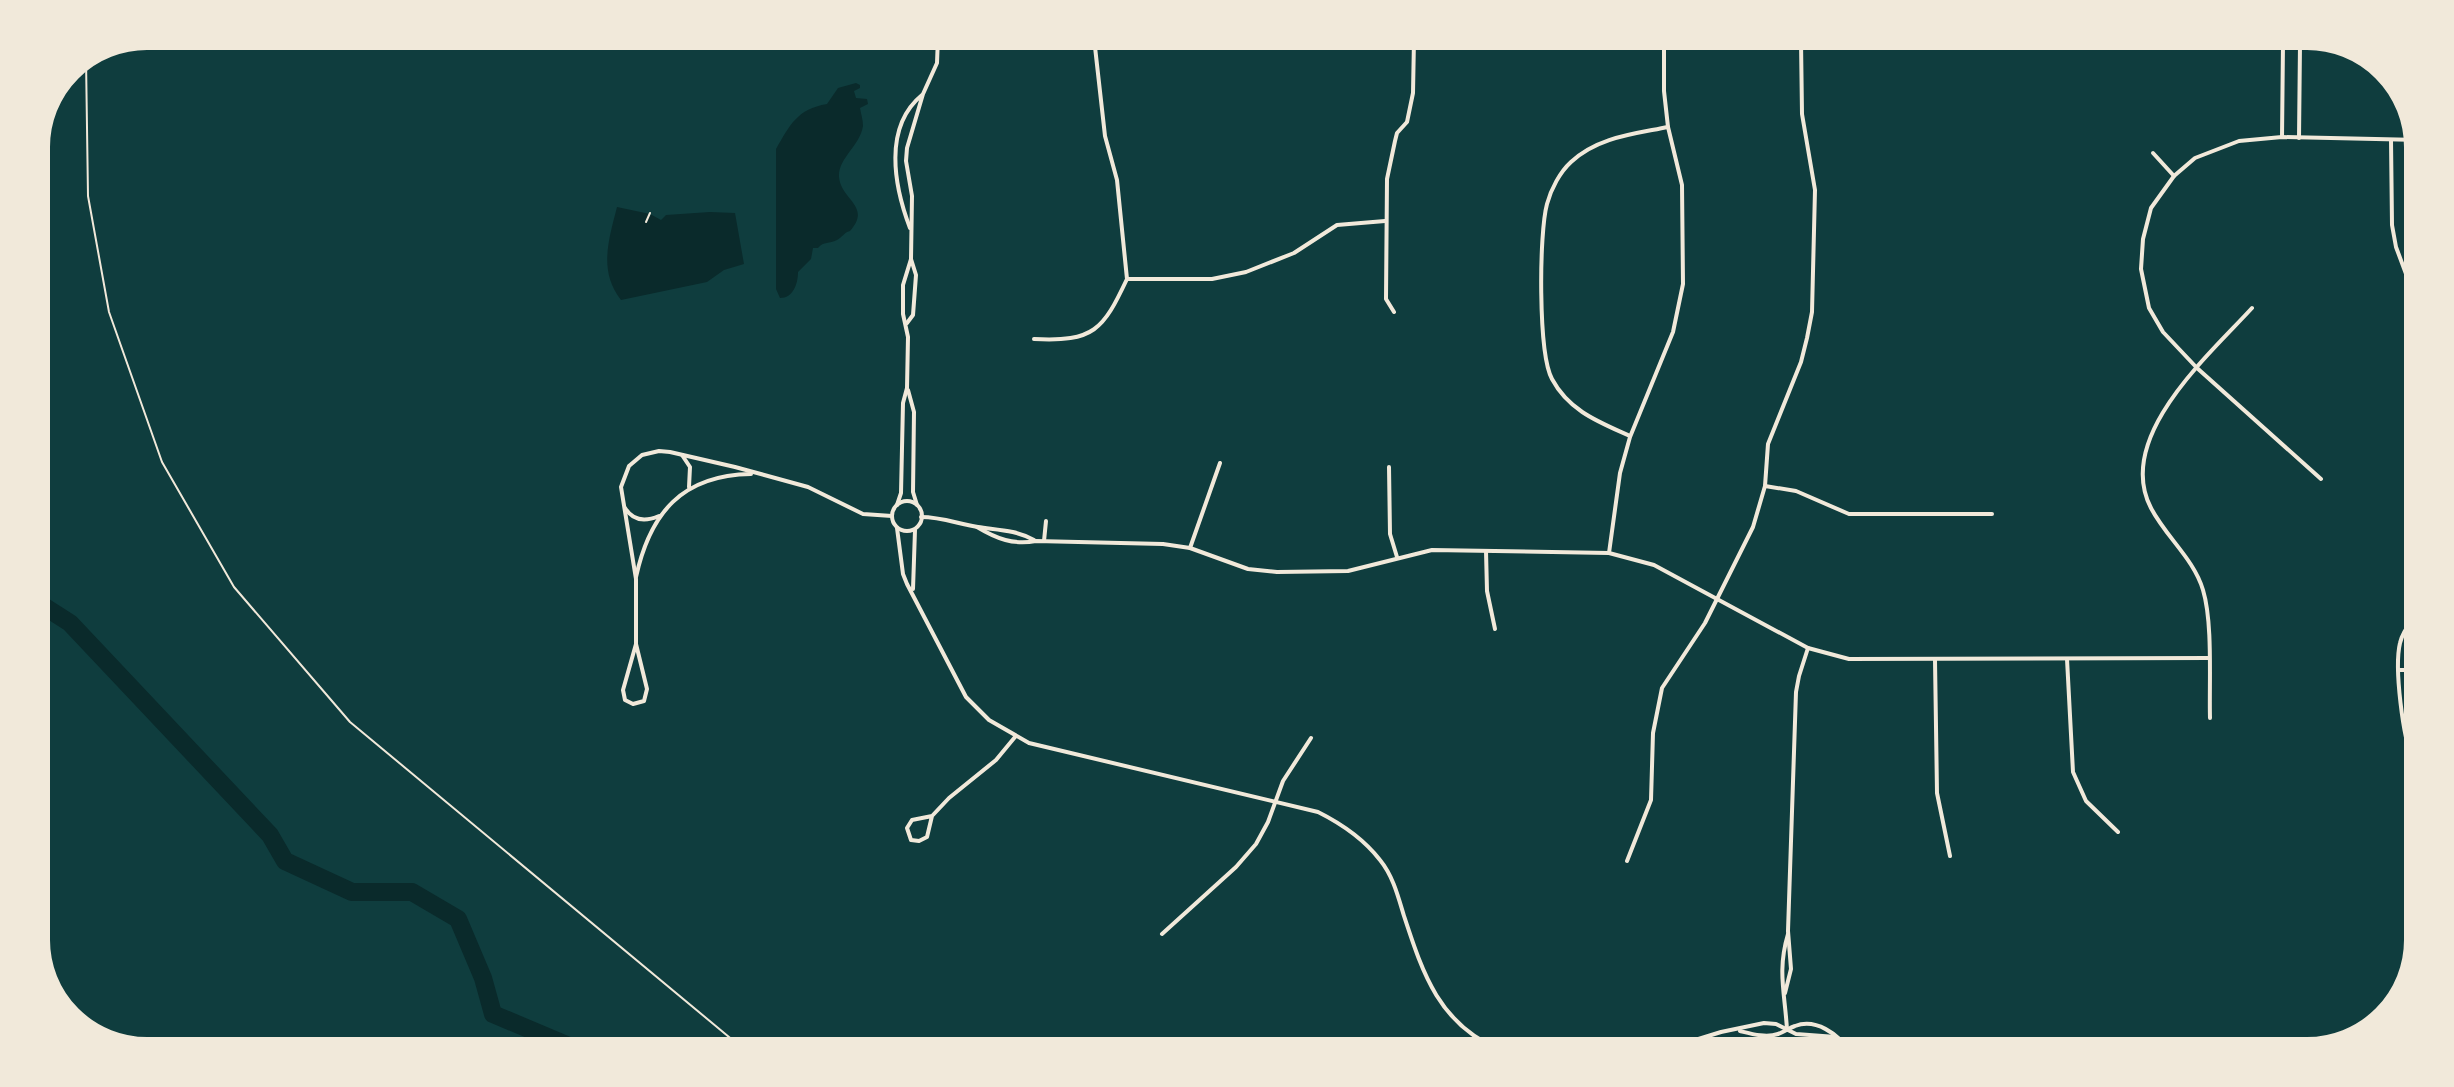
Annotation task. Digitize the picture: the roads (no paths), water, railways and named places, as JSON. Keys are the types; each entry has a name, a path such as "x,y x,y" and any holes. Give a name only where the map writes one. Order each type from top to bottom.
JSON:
{"street":[{"path":"907,323 913,315 916,275 911,259 912,196 907,148 923,94 937,63 938,48"},
{"path":"1034,339 1079,337 1094,329 1110,315 1127,279 1117,180 1105,136 1095,48"},
{"path":"1394,312 1386,299 1385,221 1390,161 1397,133 1407,122 1413,93 1414,48"},
{"path":"1609,553 1620,473 1630,437 1673,332 1682,300 1683,195 1668,127 1664,48"},
{"path":"1627,861 1651,800 1653,733 1662,688 1705,623 1753,527 1765,486 1768,444 1801,362 1812,312 1815,190 1802,114 1802,48"},
{"path":"2282,137 2283,48"},
{"path":"2299,138 2300,48"},
{"path":"912,232 897,180 897,131 911,104 923,94"},
{"path":"1630,437 1572,406 1547,368 1542,338 1544,218 1551,192 1570,163 1583,153 1610,139 1668,127"},
{"path":"2321,479 2197,368 2163,332 2149,308 2141,269 2143,239 2151,208 2174,176 2195,158 2224,145 2282,137 2406,140"},
{"path":"2391,140 2392,225 2396,247 2406,268"},
{"path":"2153,153 2174,176"},
{"path":"1127,279 1198,280 1246,272 1294,253 1337,225 1385,221"},
{"path":"911,259 905,270 903,285 903,314 907,323 907,388 903,403 901,493 892,516 897,528 903,574 966,697 989,720 1015,737 1045,747 1318,812 1343,825 1365,842 1382,862 1394,884 1417,954 1436,997 1456,1021 1481,1039"},
{"path":"2210,718 2203,590 2188,560 2149,506 2143,475 2147,444 2179,388 2252,308"},
{"path":"907,388 914,412 913,492 921,517 915,529 913,592"},
{"path":"636,644 623,690 625,700 633,704 644,701 647,689 636,644 636,579 622,503 623,479 636,459 650,452 681,454 758,473 808,487 863,514 892,516"},
{"path":"681,454 690,467 688,489"},
{"path":"1190,548 1220,463"},
{"path":"1389,467 1390,534 1397,557"},
{"path":"636,579 642,548 659,516 670,503 688,489 721,476 758,473"},
{"path":"1765,486 1796,491 1849,514 1992,514"},
{"path":"897,505 906,501 917,505"},
{"path":"622,503 634,518 646,521 659,516"},
{"path":"921,517 940,517 1023,534 1036,541"},
{"path":"1044,541 1046,521"},
{"path":"977,527 997,539 1022,544 1044,541 1163,544 1190,548 1263,572 1348,571 1432,550 1609,553 1654,565 1808,648 1849,659 2209,658"},
{"path":"897,528 906,531 915,529"},
{"path":"1486,551 1487,591 1495,629"},
{"path":"2406,627 2400,643 2398,670 2406,740"},
{"path":"1787,1030 1785,993 1791,969 1788,931 1796,692 1808,648"},
{"path":"2067,659 2073,772 2086,801 2118,832"},
{"path":"1935,660 1937,793 1950,856"},
{"path":"2398,670 2406,670"},
{"path":"932,816 912,820 907,828 911,840 919,841 927,837 932,816 996,760 1015,737"},
{"path":"1162,934 1249,853 1263,834 1283,781 1311,738"},
{"path":"1785,993 1780,969 1788,931"},
{"path":"1700,1039 1764,1023 1776,1024 1805,1036 1836,1037"},
{"path":"1737,1030 1776,1035 1796,1025 1808,1024 1824,1028 1836,1037"}],"water":[{"path":"856,83 860,88 854,91 856,98 867,99 868,104 860,108 861,133 842,164 839,177 857,209 856,222 839,239 813,248 811,259 798,272 794,290 780,298 776,289 776,149 801,114 827,104 838,88"},
{"path":"617,207 650,214 661,220 666,215 735,213 744,264 724,270 707,282 621,300 610,278 607,255"}],"waterway":[{"path":"48,609 70,623 270,835 285,861 352,892 412,892 458,919 483,978 493,1014 552,1039"}]}
